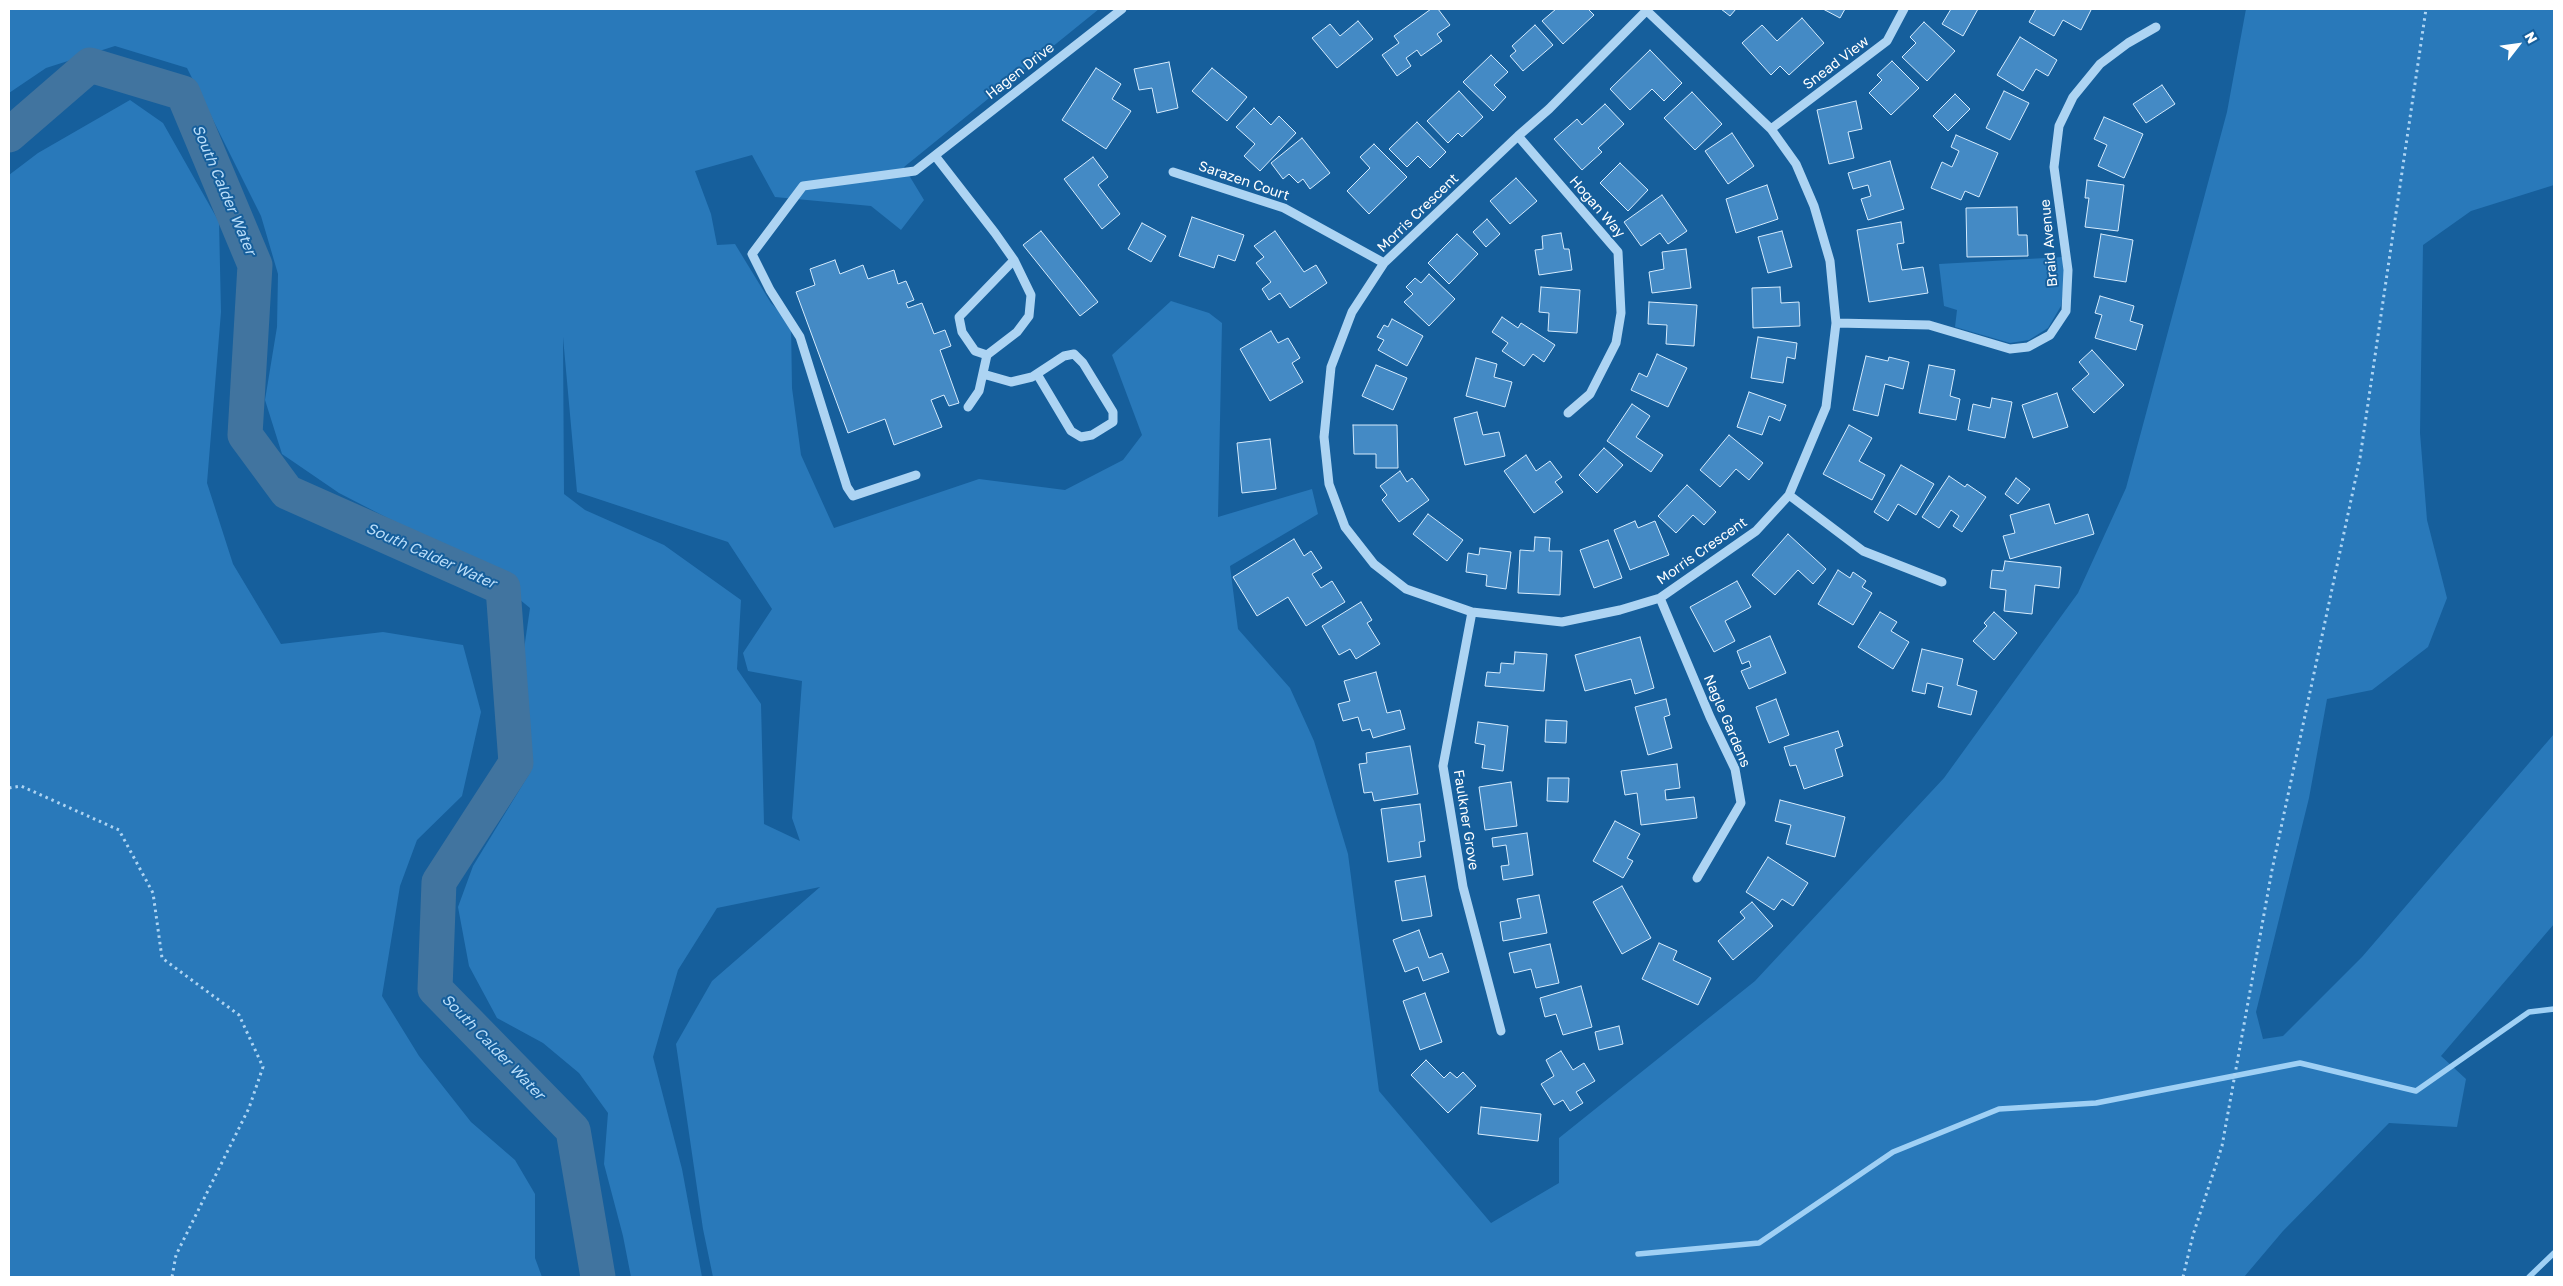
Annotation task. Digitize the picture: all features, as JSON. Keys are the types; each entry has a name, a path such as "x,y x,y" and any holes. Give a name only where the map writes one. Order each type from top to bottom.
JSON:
{"street":[{"name":"Hagen Drive","path":"916,475 853,496 847,487 800,337 770,290 752,254 803,186 915,171 936,157 1122,9"},
{"name":"Snead View","path":"1771,129 1887,42 1904,9"},
{"name":"Morris Crescent","path":"1647,10 1771,129 1796,164 1814,206 1830,261 1836,324 1826,407 1789,495 1756,531 1660,598 1620,610 1562,622 1472,612 1406,589 1374,564 1345,527 1329,484 1324,437 1331,367 1352,312 1384,263 1549,109 1647,10"},
{"name":"Braid Avenue","path":"1836,324 1929,325 2010,349 2028,347 2050,335 2066,311 2068,270 2054,167 2059,126 2073,97 2100,64 2128,43 2156,27"},
{"name":"Hogan Way","path":"1518,136 1618,252 1621,313 1616,343 1590,394 1568,413"},
{"path":"936,157 1014,260 1030,295 1029,316 1017,332 987,355 979,391 968,407"},
{"name":"Sarazen Court","path":"1173,172 1284,208 1384,263"},
{"path":"987,355 975,352 962,332 959,317 1014,260"},
{"path":"983,374 1011,382 1037,374 1064,356 1074,354 1083,363 1113,412 1112,422 1092,435 1081,437 1071,431 1037,374"},
{"path":"1789,495 1863,551 1942,582"},
{"name":"Nagle Gardens","path":"1660,598 1710,717 1735,769 1741,803 1697,878"},
{"name":"Faulkner Grove","path":"1472,612 1443,766 1463,887 1501,1031"}],"path":[{"path":"2183,1277 2192,1235 2222,1146 2272,870 2360,458 2426,9"},
{"path":"9,788 21,786 119,830 153,893 162,958 239,1015 263,1067 249,1108 176,1255 172,1277"}],"shaded area":[{"path":"9,9 1099,9 904,167 924,200 901,230 871,206 775,197 752,155 695,171 711,214 717,245 735,244 771,303 791,323 792,388 801,455 834,528 979,479 1065,490 1123,460 1142,435 1112,355 1171,301 1209,313 1222,323 1218,517 1312,489 1318,514 1230,566 1238,629 1290,688 1314,741 1348,854 1379,1091 1491,1223 1559,1183 1559,1138 1755,981 1944,778 2078,593 2126,488 2227,112 2246,9 2554,9 2554,185 2471,211 2423,245 2420,433 2427,520 2447,598 2428,647 2372,690 2327,699 2309,798 2256,1012 2263,1039 2283,1036 2362,957 2554,734 2554,924 2441,1056 2466,1079 2457,1127 2389,1123 2283,1231 2244,1277 713,1277 703,1229 676,1044 712,981 820,887 717,908 678,970 653,1057 682,1169 702,1277 631,1277 623,1236 604,1164 608,1113 579,1073 543,1043 497,1018 469,966 458,907 473,866 531,771 521,670 530,608 475,563 339,493 282,454 265,400 277,327 278,274 261,216 187,68 115,46 46,68 9,93","holes":["563,337 577,492 728,542 772,609 743,653 748,671 802,681 792,818 800,841 764,824 761,704 737,669 741,600 664,545 585,510 564,494"]},
{"path":"130,100 163,123 219,222 221,312 207,483 233,564 281,644 383,632 463,645 481,712 462,796 417,840 400,886 382,996 419,1056 471,1122 515,1160 535,1194 535,1258 542,1277 9,1277 9,175 38,153"},
{"path":"2063,257 2066,273 2061,306 2048,328 2029,340 2010,343 1955,327 1957,310 1944,306 1939,264"}],"building":[{"path":"1431,9 1438,9 1450,25 1437,34 1442,41 1421,56 1417,50 1406,58 1411,66 1397,76 1382,55 1399,43 1394,36"},
{"path":"1556,9 1588,9 1594,15 1563,44 1542,21"},
{"path":"1721,9 1736,9 1730,16"},
{"path":"1823,9 1845,9 1840,18"},
{"path":"1951,9 1978,9 1963,36 1942,24"},
{"path":"2036,9 2091,10 2081,30 2063,20 2054,36 2029,22"},
{"path":"1802,18 1824,43 1789,75 1780,66 1771,75 1742,43 1762,25 1777,41"},
{"path":"1358,21 1373,39 1337,68 1312,38 1330,24 1340,36"},
{"path":"1924,22 1955,51 1927,81 1902,57 1916,43 1910,37"},
{"path":"1535,25 1553,45 1523,71 1510,56 1516,51 1512,46"},
{"path":"2020,37 2057,60 2048,76 2036,69 2023,91 1997,75"},
{"path":"1650,50 1682,83 1664,101 1652,89 1630,110 1610,89"},
{"path":"1491,55 1508,72 1494,85 1506,97 1493,111 1463,82"},
{"path":"1892,61 1919,88 1891,115 1869,93 1882,80 1877,75"},
{"path":"1169,62 1178,108 1157,113 1152,88 1139,90 1134,69"},
{"path":"1096,68 1121,84 1112,99 1131,111 1106,149 1062,120"},
{"path":"1212,68 1247,97 1227,121 1192,91"},
{"path":"2162,85 2175,104 2146,123 2133,104"},
{"path":"1459,91 1483,117 1462,137 1458,133 1448,143 1427,121"},
{"path":"2004,91 2029,103 2010,140 1986,128"},
{"path":"1692,92 1722,124 1695,150 1664,118"},
{"path":"1955,94 1970,109 1948,131 1933,116"},
{"path":"1856,101 1862,129 1848,132 1854,158 1829,164 1817,110"},
{"path":"1605,104 1624,124 1598,148 1602,152 1582,170 1554,139 1577,119 1582,125"},
{"path":"1254,108 1271,125 1279,116 1296,133 1260,171 1244,156 1255,144 1236,127"},
{"path":"2104,117 2143,134 2124,178 2098,166 2107,145 2094,139"},
{"path":"1417,122 1446,152 1430,168 1418,156 1407,167 1389,149"},
{"path":"1732,133 1754,166 1728,184 1705,151"},
{"path":"1956,135 1998,153 1979,197 1965,191 1961,200 1931,188 1942,162 1952,167 1959,151 1951,147"},
{"path":"1302,138 1330,173 1310,189 1303,179 1298,183 1289,174 1283,179 1271,163"},
{"path":"1374,144 1407,177 1369,214 1347,191 1370,168 1360,157"},
{"path":"1093,157 1108,177 1098,185 1120,214 1102,229 1064,179"},
{"path":"1890,161 1904,209 1868,220 1861,199 1871,196 1868,185 1853,189 1848,173"},
{"path":"1620,163 1648,190 1628,211 1600,183"},
{"path":"1516,178 1537,201 1510,224 1490,201"},
{"path":"2087,180 2124,185 2118,231 2085,227 2089,198 2085,198"},
{"path":"1767,185 1778,219 1736,233 1726,199"},
{"path":"1662,195 1687,231 1668,244 1660,233 1641,246 1624,222"},
{"path":"2017,207 2018,235 2027,235 2028,256 1967,257 1966,208"},
{"path":"1192,217 1244,235 1235,261 1218,255 1214,268 1179,256"},
{"path":"1487,219 1500,234 1486,247 1473,232"},
{"path":"1901,222 1904,243 1897,244 1902,270 1923,267 1928,293 1869,302 1857,230"},
{"path":"1142,223 1166,236 1151,262 1128,249"},
{"path":"1041,231 1098,302 1080,316 1023,245"},
{"path":"1275,231 1304,272 1316,265 1327,283 1290,308 1280,293 1269,300 1262,289 1271,282 1256,263 1264,257 1254,246"},
{"path":"1782,231 1792,267 1768,273 1758,237"},
{"path":"1561,233 1564,249 1569,249 1572,270 1539,275 1535,250 1543,249 1542,236"},
{"path":"1457,234 1478,254 1449,284 1428,263"},
{"path":"2101,234 2133,240 2126,282 2094,277"},
{"path":"1686,249 1691,288 1652,293 1649,272 1664,269 1662,252"},
{"path":"835,260 840,274 863,265 868,279 894,270 898,284 906,281 914,300 906,303 908,308 922,303 934,334 945,330 951,346 940,350 959,403 949,406 944,395 931,400 942,427 894,445 885,419 848,433 796,292 815,285 810,269"},
{"path":"1429,274 1455,299 1429,326 1404,302 1413,294 1406,287 1415,278 1421,283"},
{"path":"1541,287 1580,290 1577,333 1548,331 1549,313 1539,312"},
{"path":"1780,287 1781,303 1799,302 1800,326 1753,328 1752,288"},
{"path":"2100,296 2134,306 2130,321 2143,325 2136,350 2095,338 2102,315 2095,313"},
{"path":"1649,302 1697,305 1694,346 1666,344 1667,325 1648,324"},
{"path":"1502,317 1518,328 1521,323 1555,345 1544,362 1533,354 1524,366 1502,351 1508,343 1492,332"},
{"path":"1392,319 1423,336 1407,366 1378,350 1384,340 1377,337 1384,325 1388,327"},
{"path":"1271,331 1278,343 1288,338 1300,358 1292,363 1303,382 1270,401 1240,349"},
{"path":"1758,337 1797,343 1795,359 1787,357 1783,383 1751,378"},
{"path":"2092,350 2124,385 2094,413 2072,389 2089,374 2079,362"},
{"path":"1657,354 1687,368 1668,407 1631,390 1639,373 1647,377"},
{"path":"1866,356 1888,361 1889,357 1909,362 1903,389 1885,384 1878,416 1853,410"},
{"path":"1476,358 1497,364 1494,377 1512,382 1505,407 1466,396"},
{"path":"1376,365 1407,378 1393,410 1362,396"},
{"path":"1929,365 1955,370 1950,396 1960,399 1956,420 1919,413"},
{"path":"1749,392 1786,405 1780,421 1769,416 1762,435 1737,427"},
{"path":"2057,393 2068,427 2033,438 2022,405"},
{"path":"1992,398 2012,402 2005,438 1968,430 1973,404 1990,408"},
{"path":"1632,404 1650,416 1636,437 1663,455 1651,472 1607,441"},
{"path":"1477,412 1483,435 1499,432 1505,456 1465,465 1454,418"},
{"path":"1353,425 1397,425 1398,468 1376,468 1376,454 1354,454"},
{"path":"1849,425 1872,438 1859,461 1885,475 1872,500 1823,474"},
{"path":"1729,435 1763,463 1749,480 1736,469 1720,487 1700,470"},
{"path":"1270,439 1276,489 1242,493 1237,443"},
{"path":"1604,448 1623,465 1597,493 1579,475"},
{"path":"1526,455 1536,471 1550,461 1562,477 1555,482 1563,492 1534,513 1504,471"},
{"path":"1901,465 1934,484 1916,515 1898,504 1888,521 1874,512"},
{"path":"1400,471 1407,482 1412,478 1429,500 1399,522 1382,500 1387,495 1380,486"},
{"path":"1949,476 1965,487 1967,484 1986,497 1962,532 1953,526 1959,516 1951,510 1939,528 1922,517"},
{"path":"2016,478 2030,489 2018,504 2005,494"},
{"path":"1687,485 1716,512 1704,525 1693,515 1676,533 1658,516"},
{"path":"2049,504 2055,524 2088,514 2094,534 2010,559 2003,536 2015,533 2010,515"},
{"path":"1428,514 1463,540 1447,561 1413,534"},
{"path":"1635,521 1638,528 1655,521 1669,555 1630,570 1614,530"},
{"path":"1788,534 1826,569 1813,584 1798,570 1775,595 1752,575"},
{"path":"1535,537 1550,538 1549,551 1562,551 1560,595 1518,593 1520,550 1534,551"},
{"path":"1294,539 1304,556 1311,551 1322,568 1312,574 1321,588 1332,581 1345,602 1306,626 1288,597 1257,616 1233,577"},
{"path":"1608,540 1622,578 1594,588 1580,550"},
{"path":"1480,548 1511,552 1506,589 1486,586 1487,575 1466,572 1468,553 1479,555"},
{"path":"2005,561 2061,567 2059,588 2035,585 2032,614 2004,611 2006,590 1990,588 1992,570 2003,571"},
{"path":"1838,570 1850,578 1853,572 1866,581 1862,587 1872,593 1853,625 1818,604"},
{"path":"1737,581 1751,607 1725,621 1735,641 1714,652 1690,607"},
{"path":"1361,602 1372,620 1367,623 1380,644 1356,659 1350,649 1339,655 1322,626"},
{"path":"1880,612 1897,622 1891,631 1909,642 1893,669 1858,647"},
{"path":"1994,612 2017,633 1994,660 1973,641 1987,626 1984,623"},
{"path":"1770,636 1786,673 1749,689 1741,671 1751,667 1749,661 1742,664 1737,651"},
{"path":"1640,637 1654,688 1635,694 1631,679 1585,691 1575,655"},
{"path":"1922,649 1963,659 1957,685 1977,691 1971,715 1938,707 1943,687 1927,683 1925,694 1912,691"},
{"path":"1515,652 1547,654 1544,691 1485,686 1487,672 1500,673 1501,663 1514,664"},
{"path":"1376,672 1387,713 1400,710 1405,729 1373,738 1370,729 1362,731 1358,717 1343,721 1338,704 1350,701 1344,681"},
{"path":"1666,699 1670,715 1664,717 1672,748 1648,755 1635,707"},
{"path":"1776,699 1789,735 1769,743 1756,707"},
{"path":"1546,720 1567,721 1566,743 1545,742"},
{"path":"1478,722 1508,726 1503,771 1482,768 1485,745 1475,743"},
{"path":"1838,731 1843,746 1835,749 1843,776 1804,789 1796,765 1790,766 1784,747"},
{"path":"1410,746 1418,794 1374,801 1372,792 1364,793 1359,764 1367,763 1366,753"},
{"path":"1677,764 1680,788 1665,790 1666,800 1694,797 1697,818 1641,825 1637,793 1625,795 1621,771"},
{"path":"1548,778 1569,778 1568,802 1547,801"},
{"path":"1511,782 1517,826 1485,830 1479,787"},
{"path":"1780,800 1845,817 1835,857 1786,844 1791,825 1775,821"},
{"path":"1420,804 1425,841 1419,842 1421,857 1388,862 1381,809"},
{"path":"1615,821 1640,834 1627,858 1633,861 1623,878 1593,861"},
{"path":"1527,833 1533,875 1503,880 1501,866 1509,865 1506,845 1493,847 1492,838"},
{"path":"1768,857 1808,883 1793,906 1782,899 1774,910 1746,892"},
{"path":"1425,876 1432,916 1402,921 1395,881"},
{"path":"1622,886 1651,938 1622,954 1593,902"},
{"path":"1539,895 1547,933 1503,941 1500,922 1521,918 1517,899"},
{"path":"1752,902 1773,926 1733,960 1718,941 1745,918 1740,912"},
{"path":"1419,930 1429,958 1442,953 1449,972 1423,981 1418,967 1405,972 1393,940"},
{"path":"1659,943 1677,951 1673,960 1711,978 1698,1005 1642,979"},
{"path":"1550,944 1559,983 1536,988 1531,969 1514,973 1509,953"},
{"path":"1581,986 1592,1027 1563,1035 1556,1014 1545,1017 1540,998"},
{"path":"1425,993 1442,1042 1420,1050 1403,1001"},
{"path":"1619,1026 1623,1044 1599,1050 1595,1032"},
{"path":"1561,1051 1573,1070 1584,1063 1595,1081 1576,1092 1583,1103 1570,1111 1563,1100 1554,1105 1541,1084 1554,1076 1546,1060"},
{"path":"1426,1060 1444,1078 1450,1072 1457,1078 1463,1072 1476,1086 1448,1113 1411,1075"},
{"path":"1481,1107 1541,1114 1538,1141 1478,1134"}],"waterway":[{"name":"South Calder Water","path":"9,135 90,65 183,93 255,265 245,435 287,492 503,588 516,763 439,882 435,989 573,1130 598,1277"},
{"path":"1638,1254 1759,1243 1893,1152 1999,1109 2096,1103 2300,1063 2416,1091 2529,1012 2554,1009"},
{"path":"2529,1277 2554,1253"}]}
